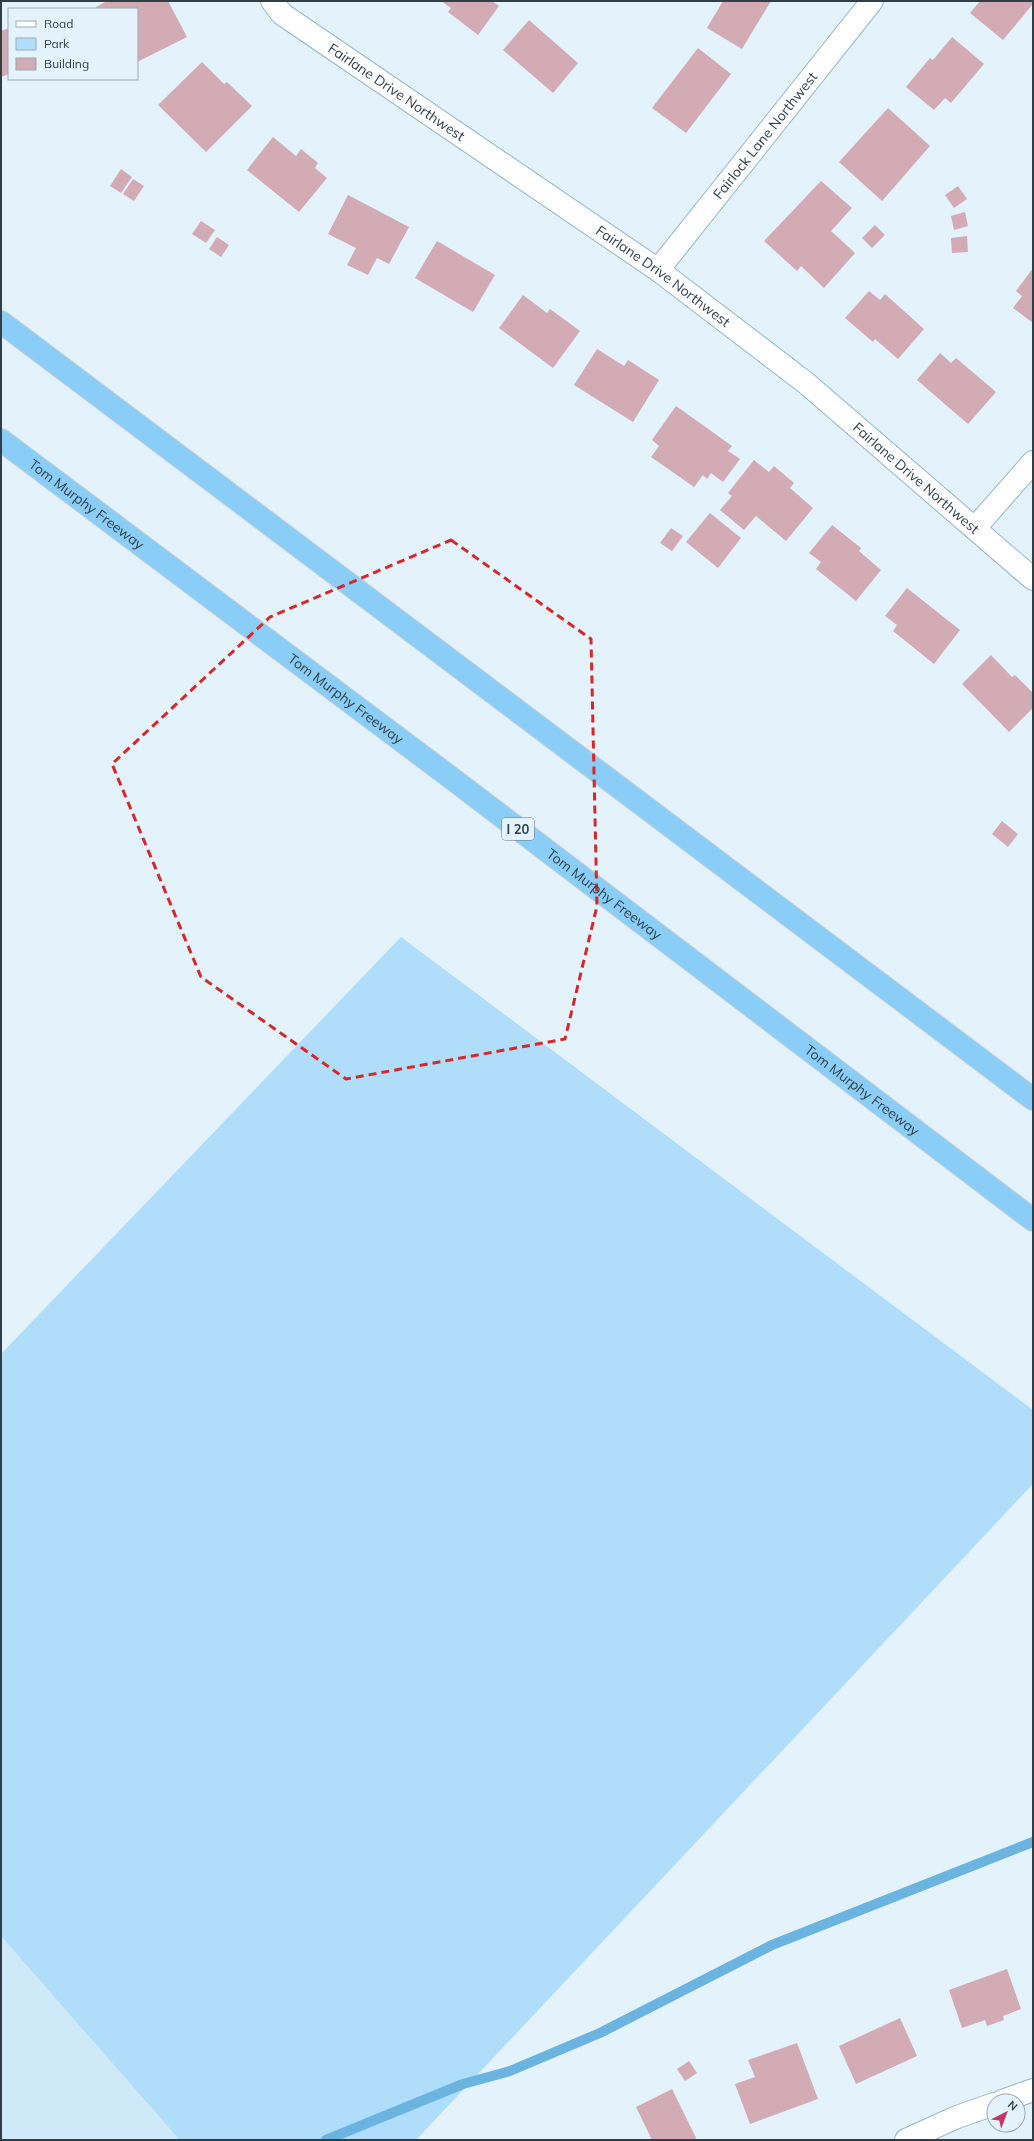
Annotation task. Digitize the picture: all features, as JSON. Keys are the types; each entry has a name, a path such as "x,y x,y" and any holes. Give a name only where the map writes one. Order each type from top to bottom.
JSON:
{"highway":[{"path":"1,322 1033,1099"},
{"name":"Tom Murphy Freeway","path":"1,440 453,779 1033,1220"}],"street":[{"name":"Fairlane Drive Northwest","path":"272,1 282,14 658,270 806,383 1033,579"},
{"name":"Fairlock Lane Northwest","path":"658,270 872,1"},
{"path":"975,528 1033,462"},
{"path":"906,2140 957,2117 986,2107"}],"highlighted area":[{"path":"451,540 591,639 597,906 565,1039 346,1079 201,977 112,764 270,617"}],"shaded area":[{"path":"1,1936 178,2138 175,2140 1,2140"}],"green space":[{"path":"401,937 1033,1410 1033,1484 416,2140 175,2140 178,2138 1,1936 1,1354"}],"building":[{"path":"107,1 168,1 187,37 138,62 138,8 96,7"},
{"path":"441,1 492,1 499,6 478,35 448,12 451,8"},
{"path":"723,1 771,1 742,49 707,28"},
{"path":"980,1 1033,1 1033,4 1003,40 970,13"},
{"path":"529,20 578,63 553,93 503,50"},
{"path":"8,28 8,74 1,77 1,31"},
{"path":"952,37 984,64 951,103 945,98 934,110 906,87 930,58 933,60"},
{"path":"698,48 731,74 686,133 652,108"},
{"path":"202,62 224,84 227,82 252,106 206,152 158,105"},
{"path":"888,108 930,146 882,201 839,162"},
{"path":"273,137 296,156 301,149 318,163 315,168 327,178 299,212 247,170"},
{"path":"121,169 132,177 121,193 110,186"},
{"path":"133,179 144,186 134,201 123,194"},
{"path":"821,181 852,208 831,231 855,253 824,288 801,266 797,271 764,241"},
{"path":"958,186 967,199 954,208 945,195"},
{"path":"348,195 409,227 389,264 377,258 368,275 347,265 356,248 328,234"},
{"path":"965,212 968,226 954,230 951,216"},
{"path":"201,221 215,230 206,243 192,234"},
{"path":"875,225 885,235 872,248 862,238"},
{"path":"967,236 968,252 952,253 951,238"},
{"path":"217,237 229,245 221,257 209,249"},
{"path":"437,241 495,275 473,312 415,278"},
{"path":"1033,268 1033,323 1013,308 1022,296 1016,291"},
{"path":"869,291 880,300 885,294 924,329 898,359 875,339 873,342 845,318"},
{"path":"523,295 547,313 550,309 580,331 553,368 499,328"},
{"path":"597,349 624,366 628,360 659,380 633,422 574,385"},
{"path":"940,353 951,363 956,358 996,392 968,424 917,380"},
{"path":"676,406 732,446 728,451 740,459 723,482 711,473 707,479 703,475 694,487 651,457 659,446 652,440"},
{"path":"754,460 769,472 774,466 794,483 790,488 813,508 786,541 756,516 744,530 720,510 732,496 728,493"},
{"path":"710,513 741,538 718,568 686,542"},
{"path":"832,525 861,548 859,551 881,570 856,601 816,569 821,562 809,553"},
{"path":"671,528 683,536 672,551 660,543"},
{"path":"907,588 960,630 934,664 893,631 897,625 885,616"},
{"path":"991,655 1012,677 1015,675 1033,693 1033,708 1009,732 962,684"},
{"path":"1002,821 1018,834 1008,847 992,834"},
{"path":"1007,1969 1021,2009 1003,2016 1004,2020 987,2026 985,2020 962,2028 949,1990"},
{"path":"900,2018 917,2056 856,2084 839,2046"},
{"path":"797,2043 818,2099 750,2124 735,2084 755,2077 748,2060"},
{"path":"689,2061 697,2073 685,2081 677,2069"},
{"path":"672,2089 697,2140 652,2140 636,2107"}],"waterway":[{"path":"326,2140 463,2084 510,2071 600,2033 772,1945 1033,1842"}]}
